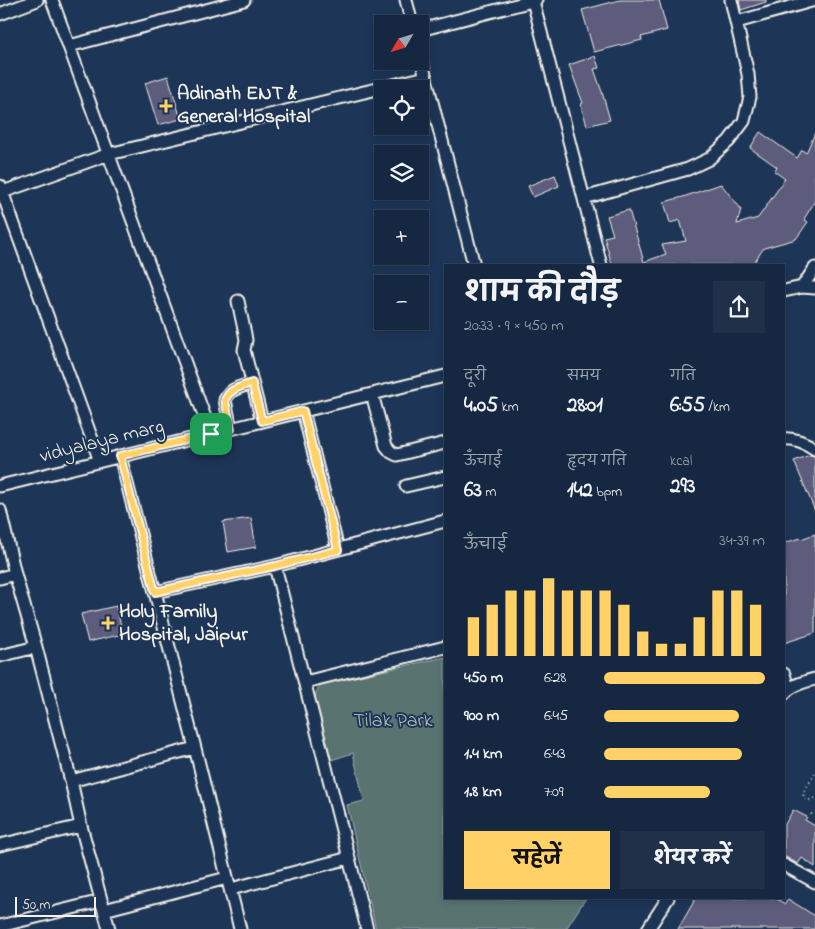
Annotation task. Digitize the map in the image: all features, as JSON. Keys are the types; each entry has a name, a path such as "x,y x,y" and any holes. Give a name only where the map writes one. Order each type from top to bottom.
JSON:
{"street":[{"path":"0,14 37,0"},
{"path":"52,0 211,434"},
{"path":"194,0 198,12"},
{"path":"69,46 244,0"},
{"path":"406,0 410,15"},
{"path":"429,28 535,0 602,264"},
{"path":"584,198 688,169 709,159 729,141 744,121 750,97 748,74 731,0"},
{"path":"737,22 815,0"},
{"path":"424,70 474,264"},
{"path":"100,461 1,191 109,154 426,77"},
{"path":"802,287 815,268"},
{"path":"785,291 802,287 815,288"},
{"path":"238,301 246,334 244,350 262,421"},
{"name":"vidyalaya marg","path":"0,486 444,376"},
{"path":"231,429 225,400 226,396 233,389 252,383"},
{"path":"372,394 386,446 391,452 397,455 444,443"},
{"path":"303,411 338,550"},
{"path":"785,439 810,445 815,449"},
{"path":"120,456 240,929"},
{"path":"406,486 444,477"},
{"path":"0,510 15,574 36,647 109,929"},
{"path":"155,592 275,566 444,521"},
{"path":"275,566 367,929"},
{"path":"0,578 15,574"},
{"path":"0,656 36,647"},
{"path":"305,682 444,647"},
{"path":"786,692 803,682 815,679"},
{"path":"71,781 195,748"},
{"path":"0,845 81,826"},
{"path":"0,926 229,883 349,858"},
{"path":"785,866 815,882"},
{"path":"648,929 667,899"}],"path":[{"path":"815,773 803,793 806,801 815,798"},
{"path":"811,814 815,816"}],"green space":[{"name":"Tilak Park","path":"444,657 444,899 585,899 566,929 376,929 347,805 364,801 353,753 331,760 315,696 319,685"}],"building":[{"path":"620,0 659,0 667,30 641,37 642,40 594,52 582,10"},
{"path":"739,0 766,0 766,2 741,10"},
{"path":"595,56 599,68 594,69 610,120 587,126 581,104 583,103 569,65"},
{"path":"168,76 181,119 158,125 145,83"},
{"path":"760,132 797,158 802,150 806,153 815,133 815,201 804,219 808,222 796,239 764,248 753,264 612,264 604,237 613,235 607,216 629,210 644,262 666,254 662,245 686,241 680,220 670,223 664,202 721,184 741,209 737,224 758,218 785,179 774,171 777,167 750,148"},
{"path":"555,175 559,186 533,197 528,186"},
{"path":"810,455 815,456 815,511 794,461"},
{"path":"251,518 256,547 228,552 223,522"},
{"path":"815,534 815,633 785,643 785,543"},
{"path":"116,606 123,634 88,642 81,614"},
{"path":"793,810 807,817 805,820 815,826 815,867 802,858 798,864 785,857 785,824"},
{"path":"695,899 777,899 785,904 788,899 815,916 815,929 678,929"}],"place":[{"name":"Adinath ENT & General Hospital","path":"166,106"},
{"name":"Holy Family Hospital, Jaipur","path":"108,623"}],"route":[{"path":"252,383 262,421 303,411 338,550 275,566 155,592 120,456 211,434 231,429 225,400 226,396 233,389 252,383"}]}
